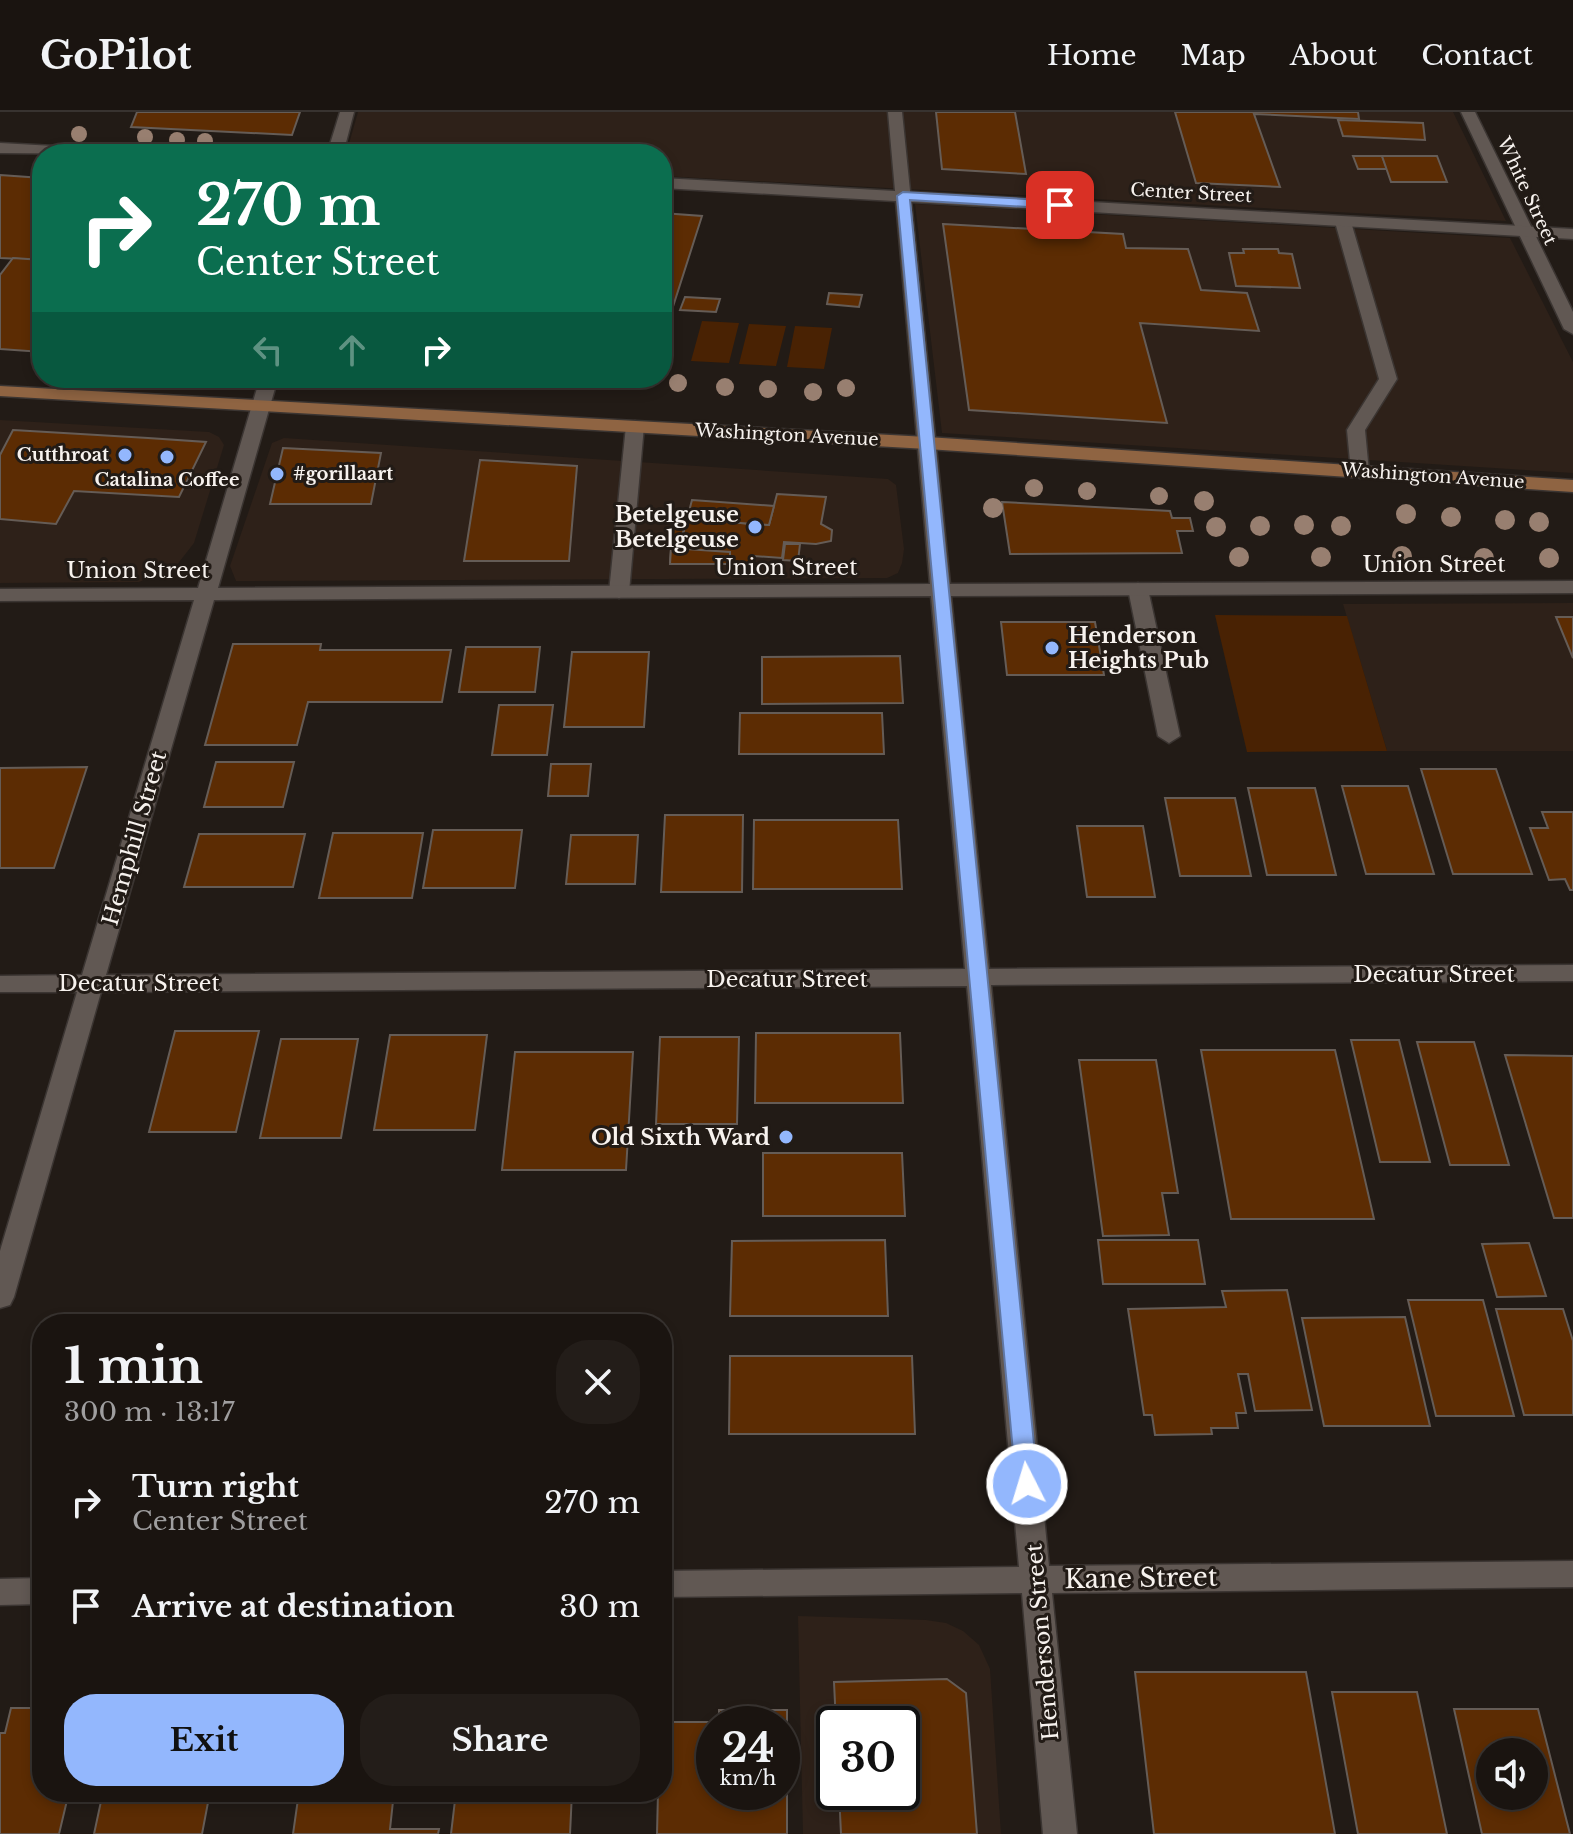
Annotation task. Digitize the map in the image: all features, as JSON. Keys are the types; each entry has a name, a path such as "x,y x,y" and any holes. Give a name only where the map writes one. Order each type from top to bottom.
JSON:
{"main road":[{"name":"Washington Avenue","path":"0,391 927,443 1573,486"}],"street":[{"path":"338,144 347,112"},
{"name":"Henderson Street","path":"895,112 1060,1834"},
{"name":"White Street","path":"1468,112 1573,329"},
{"path":"0,148 32,150"},
{"name":"Center Street","path":"672,184 1573,234"},
{"path":"1343,222 1388,379 1356,430 1360,472"},
{"name":"Hemphill Street","path":"0,1297 266,388"},
{"path":"619,592 635,426"},
{"name":"Union Street","path":"0,595 1573,587"},
{"path":"1138,589 1169,736"},
{"name":"Decatur Street","path":"0,984 1573,973"},
{"name":"Kane Street","path":"672,1584 1573,1574"},
{"path":"0,1592 32,1591"}],"shaded area":[{"path":"358,112 1453,112 1506,221 672,177 672,144 349,144"},
{"path":"915,204 1510,238 1573,362 1573,473 942,433"},
{"path":"702,321 739,323 729,363 691,361"},
{"path":"749,324 786,326 776,366 739,364"},
{"path":"795,326 832,328 824,369 787,367"},
{"path":"0,420 209,432 219,437 224,445 194,543 176,566 139,582 0,583"},
{"path":"284,438 888,479 896,485 904,549 902,563 898,573 887,578 236,581 230,566 272,443"},
{"path":"1573,603 1573,751 1387,751 1343,604"},
{"path":"1215,615 1347,616 1387,751 1247,752"},
{"path":"798,1616 946,1623 963,1631 979,1645 990,1669 1001,1834 803,1834"}],"building":[{"path":"137,112 300,112 292,135 131,127"},
{"path":"936,112 1015,112 1026,174 942,169"},
{"path":"1175,112 1358,112 1359,119 1254,114 1280,187 1196,183"},
{"path":"1338,120 1423,123 1425,140 1343,136"},
{"path":"1353,156 1382,156 1387,169 1358,169"},
{"path":"1382,156 1437,156 1447,182 1391,182"},
{"path":"0,175 32,177 32,260 0,258"},
{"path":"672,214 702,216 672,310"},
{"path":"943,224 1123,234 1126,248 1188,249 1201,290 1247,293 1259,331 1140,323 1167,423 969,410"},
{"path":"1243,249 1278,249 1279,253 1292,254 1300,288 1236,286 1229,253 1244,253"},
{"path":"13,258 32,259 32,351 0,349 0,275"},
{"path":"829,293 862,295 859,307 827,304"},
{"path":"685,297 720,299 716,312 680,310"},
{"path":"13,430 206,442 179,497 74,491 56,524 0,519 0,455"},
{"path":"283,448 381,453 371,504 270,504"},
{"path":"480,460 577,466 569,561 464,561"},
{"name":"Betelgeuse Betelgeuse","path":"777,494 826,497 821,524 832,530 831,541 816,544 784,542 782,558 754,556 753,563 676,562 687,519 769,525"},
{"path":"692,500 774,506 769,525 687,519"},
{"path":"1002,502 1170,511 1172,518 1190,518 1193,531 1177,531 1182,553 1010,554"},
{"path":"673,524 685,524 676,562 670,562"},
{"path":"785,544 800,544 798,561 783,560"},
{"path":"671,548 730,552 730,564 670,564"},
{"path":"1556,617 1573,617 1573,658"},
{"name":"Henderson Heights Pub","path":"1001,622 1095,622 1104,675 1007,675"},
{"path":"233,644 321,644 320,650 451,650 442,702 308,702 297,745 205,745"},
{"path":"466,647 540,647 535,692 459,692"},
{"path":"572,652 649,652 644,727 564,727"},
{"path":"900,656 903,703 762,704 762,657"},
{"path":"499,705 553,705 547,755 492,755"},
{"path":"740,713 882,713 884,754 739,754"},
{"path":"216,762 294,762 283,807 204,807"},
{"path":"551,764 591,764 588,796 548,796"},
{"path":"87,767 54,868 0,868 0,768"},
{"path":"1421,769 1496,769 1532,874 1453,874"},
{"path":"1342,786 1408,786 1434,874 1366,874"},
{"path":"1248,788 1315,788 1336,875 1267,875"},
{"path":"1165,798 1235,798 1251,876 1180,876"},
{"path":"1542,812 1573,812 1573,890 1570,890 1565,879 1549,880 1530,828 1548,828"},
{"path":"665,815 743,815 742,892 661,892"},
{"path":"754,820 898,820 902,889 753,889"},
{"path":"1077,826 1143,826 1155,897 1087,897"},
{"path":"433,830 522,830 515,888 423,888"},
{"path":"333,833 423,833 412,898 319,898"},
{"path":"199,834 305,834 293,887 184,887"},
{"path":"571,835 638,835 635,884 566,884"},
{"path":"175,1031 259,1031 236,1132 149,1132"},
{"path":"756,1033 900,1033 903,1103 755,1103"},
{"path":"390,1035 487,1035 475,1130 374,1130"},
{"path":"660,1037 739,1037 737,1124 656,1124"},
{"path":"281,1039 358,1039 341,1138 260,1138"},
{"path":"1351,1040 1399,1040 1430,1162 1380,1162"},
{"path":"1417,1042 1474,1042 1509,1165 1450,1165"},
{"path":"1201,1050 1335,1050 1374,1219 1231,1219"},
{"path":"515,1052 633,1052 626,1170 502,1170"},
{"path":"1505,1055 1573,1056 1573,1218 1554,1218"},
{"path":"1079,1060 1156,1060 1178,1193 1162,1193 1169,1235 1103,1236"},
{"path":"763,1153 902,1153 905,1216 763,1216"},
{"path":"885,1240 888,1316 730,1316 732,1241"},
{"path":"1098,1240 1198,1240 1205,1284 1103,1284"},
{"path":"1529,1243 1546,1296 1497,1297 1482,1244"},
{"path":"1287,1290 1312,1410 1255,1411 1248,1374 1238,1374 1246,1413 1236,1413 1238,1428 1211,1428 1212,1434 1155,1435 1152,1415 1144,1415 1128,1309 1226,1307 1222,1291"},
{"path":"1408,1300 1483,1300 1514,1416 1436,1416"},
{"path":"1496,1309 1563,1309 1573,1341 1573,1415 1524,1415"},
{"path":"1405,1317 1430,1426 1324,1426 1302,1318"},
{"path":"730,1356 912,1356 915,1434 729,1434"},
{"path":"1135,1672 1306,1672 1335,1834 1154,1834"},
{"path":"947,1679 966,1693 977,1834 841,1834 840,1810 920,1810 920,1706 835,1706 834,1682"},
{"path":"1332,1692 1417,1692 1447,1834 1358,1834"},
{"path":"11,1708 32,1708 32,1802 67,1802 59,1834 0,1834 0,1733 5,1733"},
{"path":"1454,1709 1538,1709 1545,1738 1476,1738 1476,1807"},
{"path":"672,1722 696,1722 696,1810 787,1810 787,1834 657,1834 658,1802 672,1802"},
{"path":"1548,1748 1570,1834 1482,1834 1477,1810 1548,1810"},
{"path":"101,1802 208,1802 202,1834 94,1834"},
{"path":"298,1802 393,1802 390,1829 439,1829 438,1834 293,1834"},
{"path":"455,1802 572,1802 570,1834 451,1834"}],"place":[{"name":"Cutthroat","path":"125,455"},
{"name":"Catalina Coffee","path":"167,457"},
{"name":"#gorillaart","path":"277,474"},
{"name":"Betelgeuse Betelgeuse","path":"755,527"},
{"name":"Henderson Heights Pub","path":"1052,648"},
{"name":"Old Sixth Ward","path":"786,1137"}],"route":[{"path":"1027,1484 903,196 1060,205"}]}
